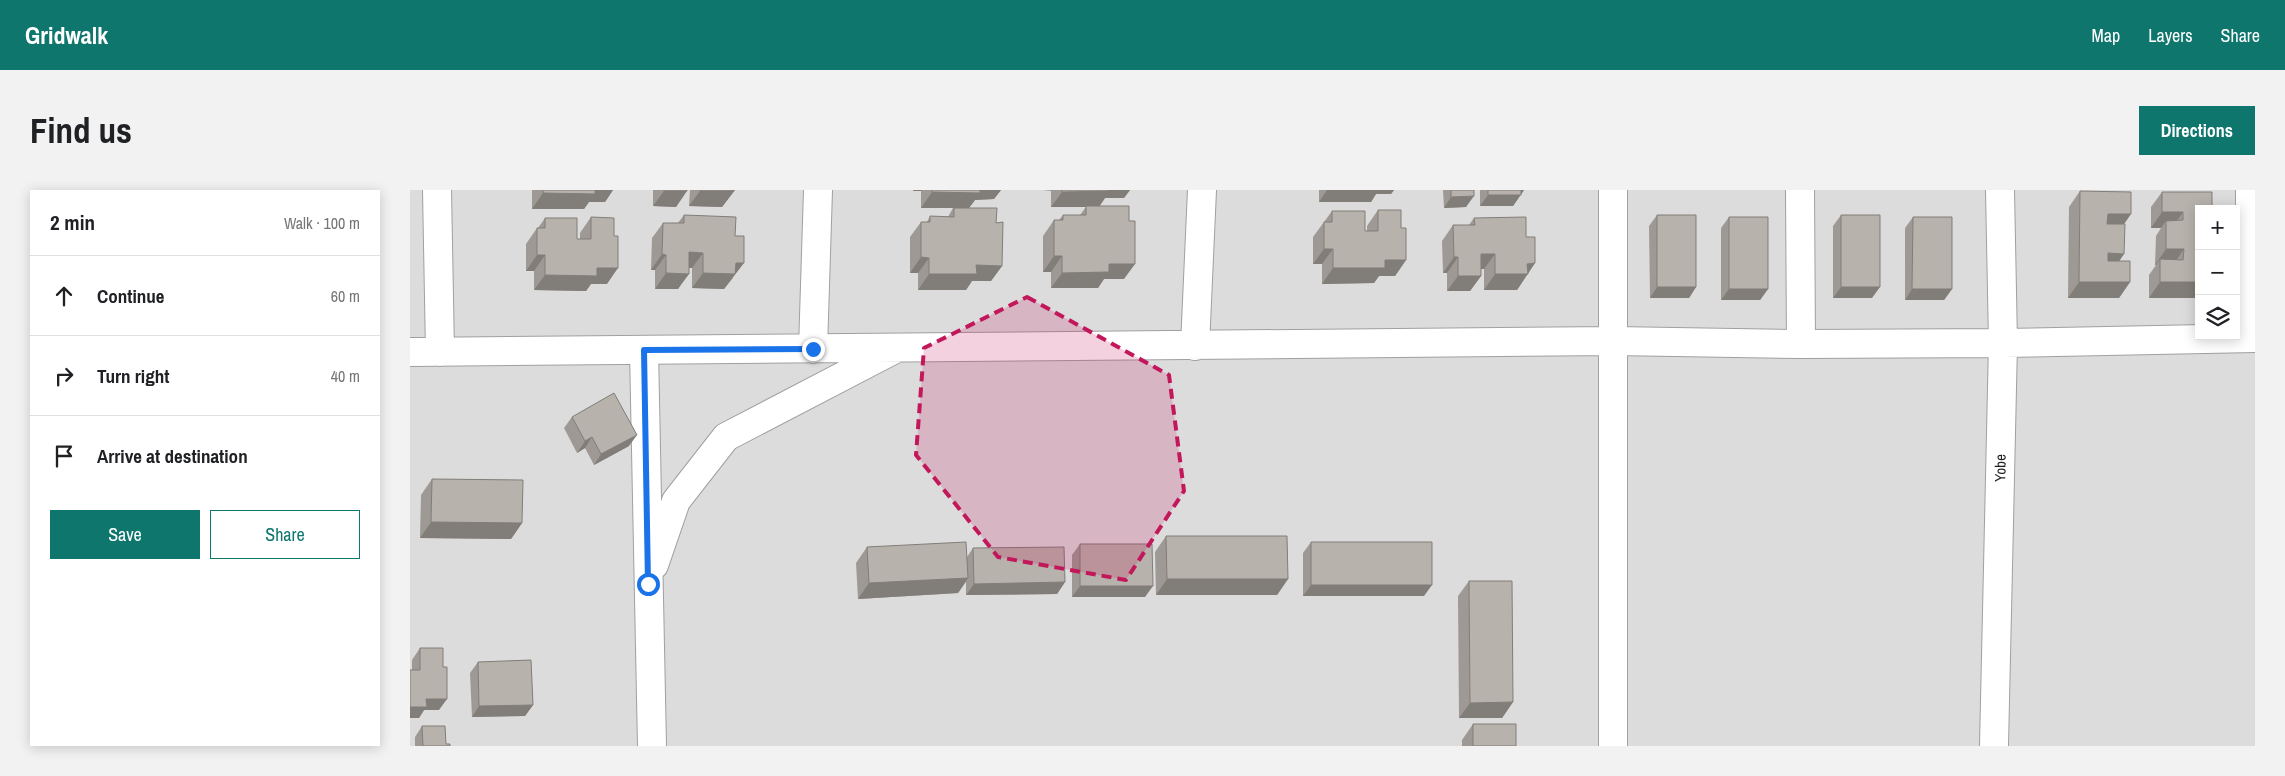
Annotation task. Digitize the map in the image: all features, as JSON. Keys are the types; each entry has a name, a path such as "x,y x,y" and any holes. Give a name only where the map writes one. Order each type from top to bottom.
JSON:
{"street":[{"path":"437,190 440,352"},
{"path":"813,349 818,190"},
{"path":"1195,346 1202,190"},
{"path":"1613,190 1613,746"},
{"path":"1800,190 1801,344"},
{"name":"Yobe","path":"1994,746 2003,343 2000,190"},
{"path":"410,352 1614,341 1801,344 2003,343 2253,338 2250,190"},
{"path":"648,584 676,501 726,437 896,349"},
{"path":"644,350 652,746"}],"highlighted area":[{"path":"1027,297 1169,375 1184,491 1126,580 998,557 916,455 924,348"}],"shaded area":[{"path":"410,190 2255,190 2255,746 410,746"}],"building":[{"path":"543,190 595,190 595,194 543,193"},
{"path":"687,190 687,191 664,191"},
{"path":"733,190 733,191 700,191"},
{"path":"932,190 980,190 980,193 932,192"},
{"path":"1062,190 1109,190 1109,191 1062,192"},
{"path":"1451,190 1474,190 1474,196 1451,197"},
{"path":"1488,190 1521,190 1521,195 1488,195"},
{"path":"2080,191 2131,192 2131,214 2108,214 2107,224 2125,224 2124,254 2108,253 2108,261 2130,261 2130,282 2079,282"},
{"path":"2162,192 2212,192 2212,205 2195,205 2195,282 2160,282 2160,259 2183,260 2184,249 2166,249 2166,221 2183,220 2183,212 2162,212"},
{"path":"1086,206 1129,206 1129,221 1135,221 1135,264 1109,264 1109,272 1062,273 1062,256 1054,256 1054,220 1063,220 1063,215 1086,215"},
{"path":"954,208 997,208 996,223 1003,222 1002,266 976,265 977,274 929,274 929,258 921,257 921,222 930,222 930,216 954,217"},
{"path":"1378,210 1401,210 1401,228 1406,228 1406,260 1385,260 1385,268 1333,268 1333,249 1324,249 1324,222 1332,222 1332,211 1365,211 1365,231 1378,231"},
{"path":"684,215 736,217 735,236 744,236 744,263 736,263 735,274 703,273 703,253 689,252 689,274 666,273 666,255 662,254 663,223 684,223"},
{"path":"1657,215 1696,215 1696,287 1657,287"},
{"path":"1841,215 1880,215 1880,287 1841,287"},
{"path":"591,217 614,218 614,236 618,236 618,268 597,268 597,276 545,275 545,255 537,255 537,228 545,228 545,218 577,218 577,239 591,239"},
{"path":"1526,217 1526,237 1535,237 1535,263 1527,264 1528,274 1495,274 1495,254 1481,254 1481,276 1458,276 1458,257 1454,257 1453,225 1475,225 1474,218"},
{"path":"1729,217 1768,217 1768,289 1729,289"},
{"path":"1913,217 1952,217 1952,289 1912,289"},
{"path":"614,393 637,435 601,454 592,437 585,441 572,417"},
{"path":"432,479 523,480 522,523 431,522"},
{"path":"1166,536 1287,536 1288,579 1167,579"},
{"path":"966,542 968,578 869,583 867,547"},
{"path":"1311,542 1432,542 1432,585 1311,585"},
{"path":"1080,544 1152,544 1153,586 1080,586"},
{"path":"1064,547 1065,582 974,584 973,548"},
{"path":"1469,581 1512,581 1513,702 1470,703"},
{"path":"420,648 443,648 443,667 447,667 447,699 426,699 427,707 410,707 410,670 420,670"},
{"path":"531,660 533,705 479,706 478,662"},
{"path":"1473,724 1516,724 1516,746 1473,746"},
{"path":"422,726 445,726 446,744 450,744 450,746 423,746"}],"route":[{"path":"648,584 644,350 813,349"}]}
